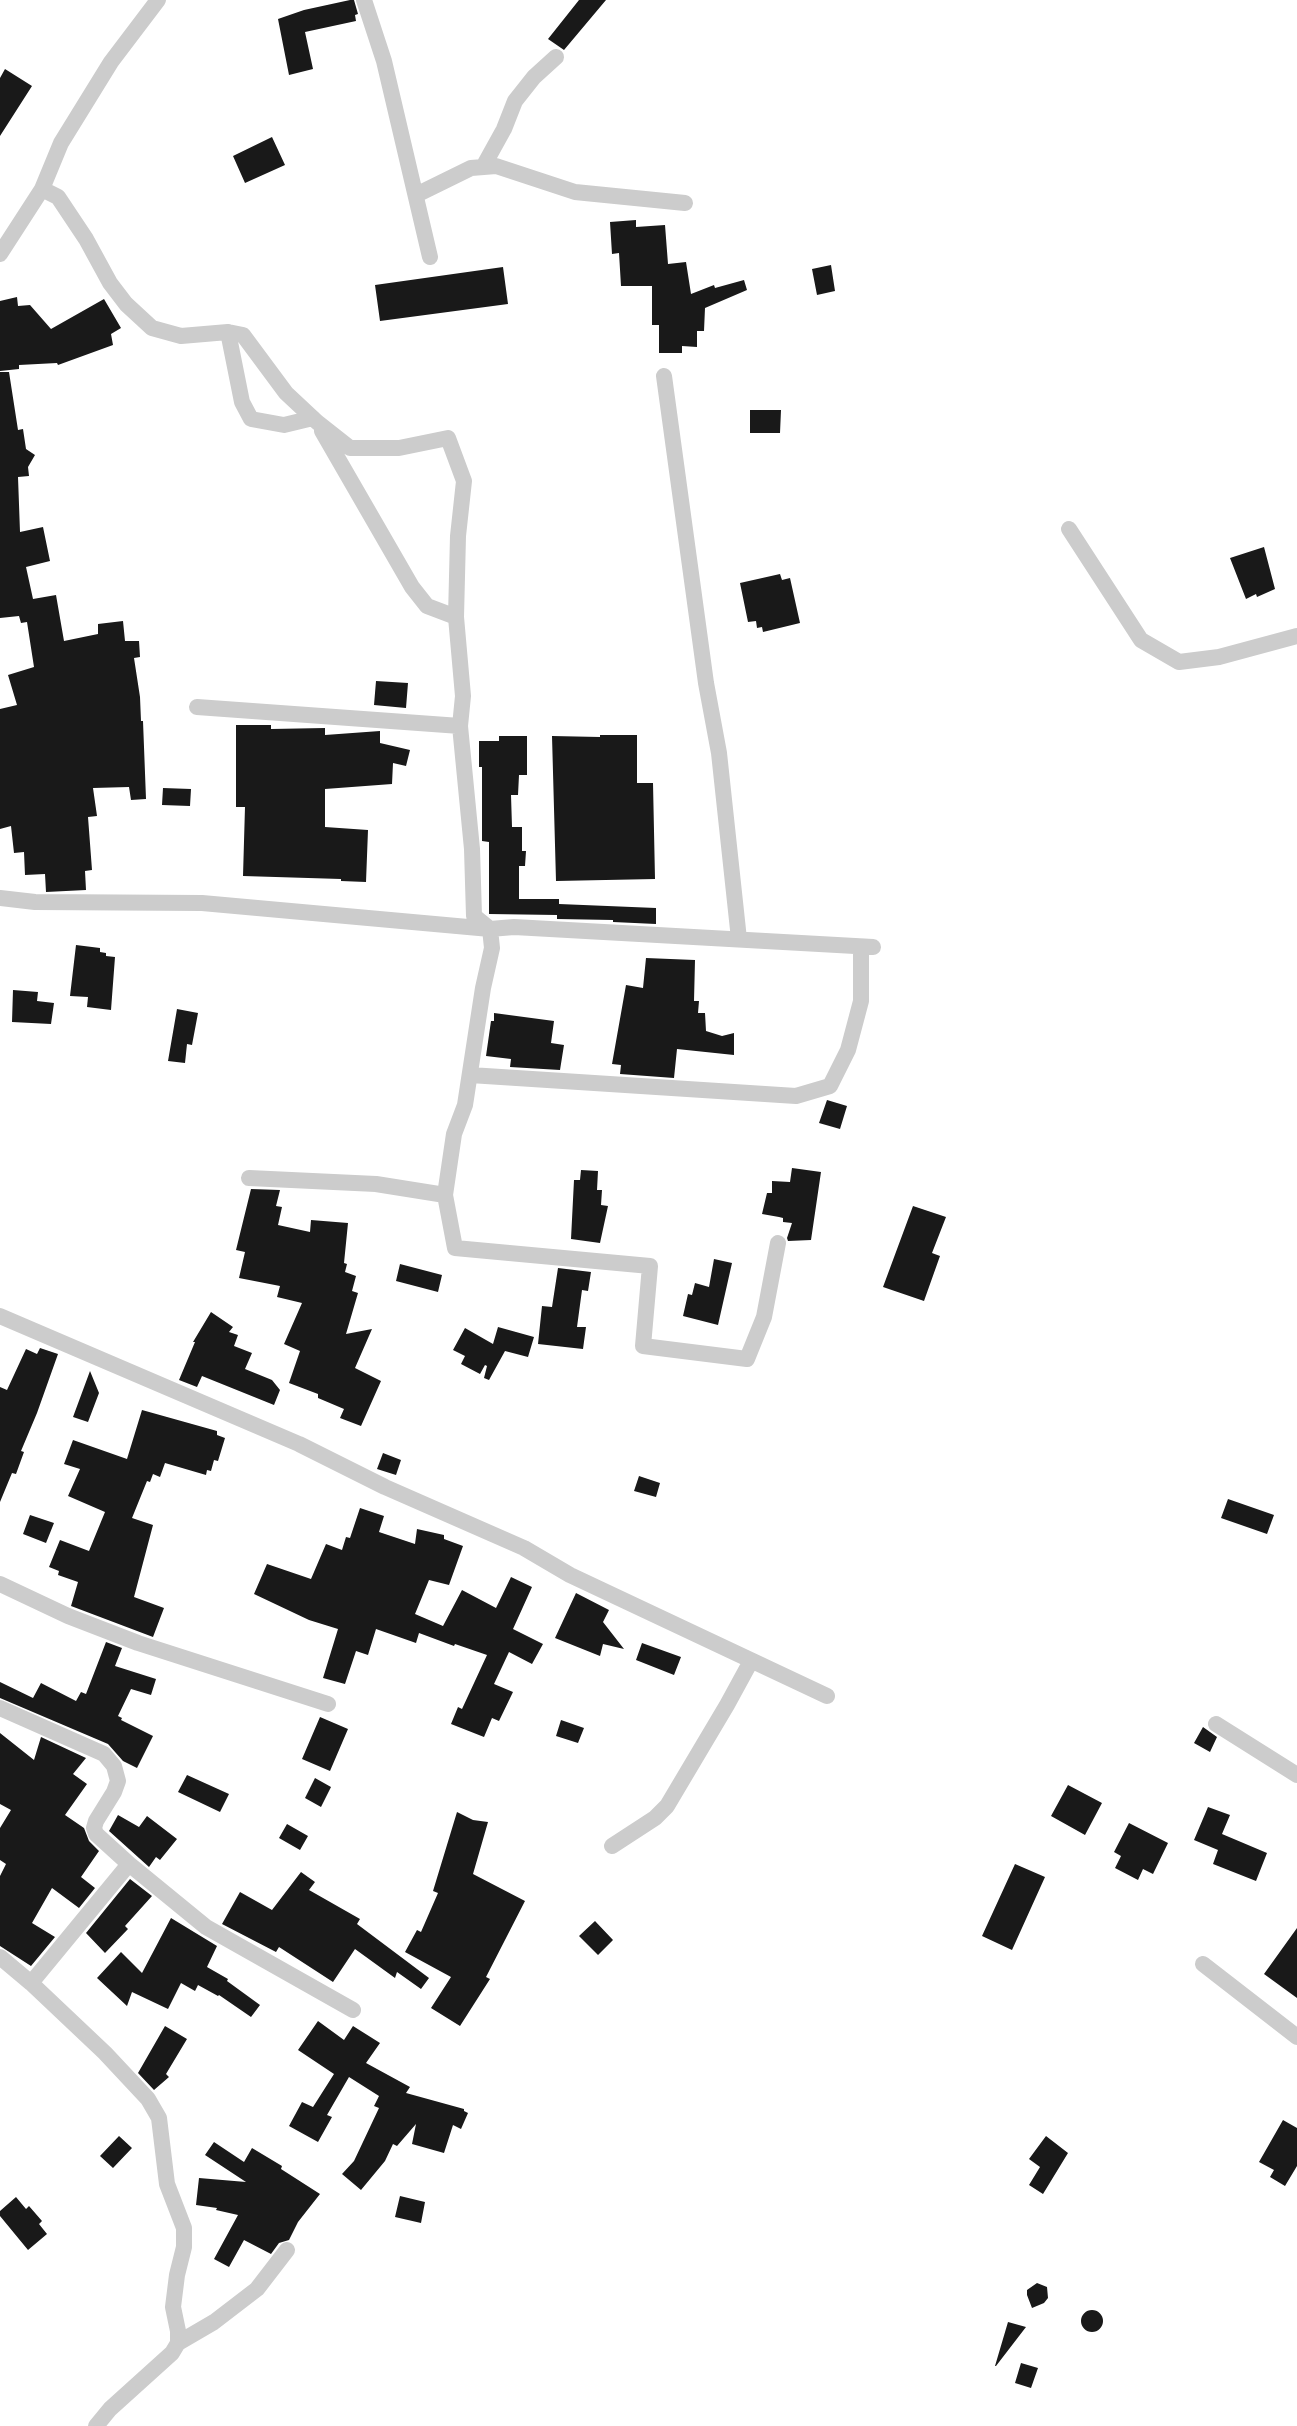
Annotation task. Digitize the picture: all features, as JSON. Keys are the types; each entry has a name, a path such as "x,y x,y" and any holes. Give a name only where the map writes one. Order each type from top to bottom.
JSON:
{"street":[{"path":"0,254 42,189 61,143 104,72 158,0"},
{"path":"364,0 384,61 430,257"},
{"path":"483,167 504,129 515,101 534,77 556,57"},
{"path":"416,195 471,168 496,166 575,192 685,203"},
{"path":"42,189 58,197 86,239 110,283 126,304 152,328 181,336 228,332 243,335 286,393 315,420 351,447 399,448 448,438 464,482 458,536 456,617 464,696 460,726 472,849 474,916 490,929 492,948 483,988 465,1105 454,1134 445,1195 455,1248 650,1266 643,1346 747,1359 764,1317 778,1243"},
{"path":"228,332 242,402 251,419 284,425 315,420"},
{"path":"664,376 706,683 719,753 739,939"},
{"path":"315,420 352,480 412,587 427,606 456,617"},
{"path":"1069,529 1141,640 1179,662 1219,657 1297,636"},
{"path":"198,707 460,726"},
{"path":"0,898 35,902 202,903 490,929 514,927 867,947 861,1001 848,1050 830,1086 796,1096 470,1075"},
{"path":"249,1178 376,1184 445,1195"},
{"path":"0,1316 299,1444 385,1487 524,1548 570,1575 826,1696"},
{"path":"0,1584 68,1616 138,1643 328,1704"},
{"path":"612,1846 655,1818 667,1806 728,1705 751,1661"},
{"path":"0,1708 104,1754 114,1766 118,1781 94,1828 96,1834 129,1864 206,1927 353,2010"},
{"path":"1216,1724 1297,1774"},
{"path":"31,1983 129,1864"},
{"path":"0,1957 105,2053 148,2099 159,2118 167,2184 184,2228 184,2247 177,2275 173,2307 178,2343"},
{"path":"1203,1964 1297,2037"},
{"path":"96,2426 110,2409 172,2353 178,2343 214,2322 257,2289 287,2250"}],"building":[{"path":"354,0 358,14 355,15 356,21 305,32 313,69 289,75 278,19 304,10"},
{"path":"579,0 606,0 564,50 548,39"},
{"path":"5,69 32,86 0,136 0,78"},
{"path":"272,137 285,165 245,183 233,156"},
{"path":"636,220 636,227 665,225 668,264 686,262 691,294 714,285 715,288 744,280 747,290 705,308 704,331 697,331 697,347 682,346 682,353 659,353 659,325 652,325 652,286 621,286 619,253 612,254 610,222"},
{"path":"831,265 835,291 817,295 812,269"},
{"path":"503,267 508,304 380,321 375,285"},
{"path":"17,297 18,306 30,305 51,329 104,299 121,328 111,334 113,345 58,365 57,363 19,365 19,369 0,371 0,301"},
{"path":"0,372 9,372 18,430 23,429 26,449 35,455 28,467 29,476 18,477 20,532 43,527 50,561 26,567 33,599 56,595 64,641 98,634 98,624 123,621 125,641 139,641 140,657 134,658 141,721 143,721 146,799 131,800 129,787 93,788 97,816 88,817 92,870 85,871 86,890 46,892 45,874 25,875 24,852 14,853 11,826 0,829 0,709 17,705 8,675 34,667 27,622 21,623 19,616 0,618"},
{"path":"750,410 781,410 780,433 750,433"},
{"path":"1264,547 1275,589 1246,599 1230,558"},
{"path":"780,574 782,580 790,578 800,623 763,632 762,627 757,628 756,621 748,622 740,583"},
{"path":"376,681 408,683 406,708 374,705"},
{"path":"236,725 271,725 271,729 325,728 325,735 380,731 380,743 410,750 406,766 393,763 392,784 325,789 325,827 368,830 366,882 243,876 245,807 236,807"},
{"path":"600,735 637,735 637,783 653,783 655,879 556,881 552,736 600,737"},
{"path":"499,736 527,736 527,775 519,775 518,795 511,795 512,827 522,827 522,851 526,851 525,866 519,866 519,899 559,899 559,904 656,908 656,924 613,922 613,920 557,919 557,915 489,914 489,842 482,841 482,767 479,767 479,741 499,741"},
{"path":"163,788 191,789 190,806 162,805"},
{"path":"76,945 100,948 100,952 106,953 106,956 115,957 111,1010 87,1007 88,997 70,996"},
{"path":"646,958 695,960 694,1001 699,1001 698,1013 705,1013 706,1031 722,1036 734,1033 734,1055 677,1049 674,1078 620,1074 621,1065 612,1064 626,985 643,988"},
{"path":"13,990 38,992 37,1001 54,1003 51,1024 12,1022"},
{"path":"177,1009 198,1013 192,1045 187,1044 185,1063 168,1061"},
{"path":"494,1013 554,1021 551,1043 564,1045 560,1070 510,1067 511,1059 486,1056"},
{"path":"827,1100 847,1106 840,1129 819,1123"},
{"path":"792,1168 821,1172 811,1240 788,1241 792,1223 783,1222 783,1218 762,1214 767,1193 772,1193 772,1181 790,1182"},
{"path":"581,1170 598,1171 597,1190 602,1190 601,1205 608,1206 600,1243 571,1239 574,1180 580,1180"},
{"path":"251,1189 280,1190 276,1206 282,1207 278,1225 310,1232 311,1220 348,1223 345,1272 356,1276 352,1291 358,1293 346,1334 372,1329 355,1368 381,1381 361,1426 340,1418 344,1409 318,1398 318,1394 289,1383 300,1351 284,1344 302,1303 277,1297 280,1286 239,1278 245,1252 236,1250"},
{"path":"913,1206 946,1217 932,1253 940,1256 924,1301 883,1287"},
{"path":"714,1259 732,1263 718,1325 683,1316 688,1294 692,1295 695,1283 709,1287"},
{"path":"400,1264 442,1275 438,1292 396,1281"},
{"path":"558,1268 591,1272 588,1291 582,1290 577,1327 586,1327 583,1349 538,1344 542,1306 552,1307"},
{"path":"211,1312 233,1327 229,1332 238,1335 234,1346 252,1353 245,1369 272,1380 280,1390 274,1405 202,1376 197,1387 179,1380 195,1342 193,1342"},
{"path":"498,1327 534,1337 528,1357 505,1351 489,1380 484,1378 487,1366 485,1365 480,1374 461,1364 465,1356 453,1350 465,1328 493,1344"},
{"path":"40,1348 58,1354 21,1451 24,1452 16,1474 12,1473 0,1502 0,1387 7,1390 26,1349 37,1354"},
{"path":"90,1371 99,1393 88,1422 73,1417"},
{"path":"142,1410 217,1431 217,1435 225,1438 218,1461 214,1460 211,1471 207,1470 206,1475 165,1463 160,1477 153,1474 150,1482 147,1481 132,1518 153,1525 134,1597 164,1608 153,1637 71,1606 78,1582 58,1575 59,1571 49,1567 60,1540 89,1551 105,1512 68,1496 80,1469 64,1464 73,1440 127,1459"},
{"path":"383,1453 401,1460 396,1475 377,1469"},
{"path":"639,1476 660,1483 656,1497 634,1491"},
{"path":"1228,1499 1274,1515 1267,1534 1221,1518"},
{"path":"360,1508 384,1516 379,1532 415,1544 417,1529 444,1535 444,1539 463,1546 449,1585 429,1580 415,1614 443,1626 462,1590 496,1608 511,1577 532,1587 513,1629 543,1644 532,1664 509,1652 494,1684 513,1692 499,1721 492,1718 484,1737 451,1724 458,1707 462,1709 487,1655 419,1633 416,1643 376,1629 368,1655 356,1651 345,1684 323,1678 338,1629 309,1620 254,1594 267,1564 311,1579 326,1544 342,1550 346,1537 350,1538"},
{"path":"30,1515 54,1523 46,1543 23,1534"},
{"path":"576,1593 609,1610 603,1622 624,1649 603,1644 600,1656 555,1638"},
{"path":"106,1642 122,1648 115,1666 156,1679 151,1695 131,1689 118,1716 122,1718 121,1720 153,1736 137,1768 123,1761 108,1744 0,1698 0,1682 33,1698 41,1683 76,1701 81,1692 86,1694"},
{"path":"642,1643 681,1657 674,1675 636,1660"},
{"path":"320,1717 348,1729 330,1771 302,1759"},
{"path":"561,1720 584,1728 578,1743 556,1736"},
{"path":"1203,1727 1217,1737 1210,1752 1194,1743"},
{"path":"0,1733 34,1760 41,1737 86,1758 73,1774 87,1784 65,1815 84,1828 89,1841 99,1851 81,1877 95,1888 79,1908 52,1888 32,1923 55,1937 31,1966 0,1946 0,1876 6,1864 0,1860 0,1828 11,1810 0,1804"},
{"path":"187,1775 229,1794 220,1812 178,1792"},
{"path":"315,1778 331,1787 321,1807 305,1798"},
{"path":"1068,1785 1102,1803 1085,1835 1051,1816"},
{"path":"1208,1807 1230,1815 1222,1834 1267,1853 1256,1881 1213,1864 1218,1850 1194,1840"},
{"path":"457,1812 473,1820 488,1822 473,1874 525,1901 486,1977 490,1979 460,2026 431,2008 451,1977 405,1952 417,1930 421,1932 438,1893 433,1891"},
{"path":"118,1815 139,1827 147,1816 177,1839 160,1860 156,1857 149,1867 109,1831"},
{"path":"1129,1823 1168,1843 1153,1874 1143,1869 1138,1880 1115,1868 1121,1856 1114,1852"},
{"path":"287,1824 308,1836 300,1850 279,1838"},
{"path":"1015,1864 1045,1877 1012,1950 982,1936"},
{"path":"301,1872 315,1882 309,1890 360,1919 357,1924 429,1978 421,1989 397,1972 395,1978 355,1949 333,1982 279,1947 276,1952 222,1924 240,1892 272,1910"},
{"path":"130,1879 152,1896 125,1926 128,1929 105,1953 86,1933"},
{"path":"171,1918 217,1946 207,1967 228,1979 227,1981 260,2005 251,2017 219,1995 198,1985 195,1991 181,1983 168,2009 132,1992 127,2006 97,1978 121,1952 142,1973"},
{"path":"595,1921 613,1940 598,1955 579,1936"},
{"path":"1297,1928 1297,1998 1264,1974"},
{"path":"318,2021 344,2040 353,2026 380,2043 366,2063 410,2087 406,2093 464,2109 468,2113 461,2129 453,2125 444,2153 412,2144 416,2124 397,2146 393,2144 385,2161 361,2190 342,2174 354,2161 379,2108 374,2106 379,2096 349,2077 327,2115 332,2117 318,2142 289,2126 302,2102 313,2107 334,2074 298,2050"},
{"path":"165,2026 187,2039 166,2074 169,2077 154,2090 138,2073"},
{"path":"1283,2120 1297,2128 1297,2166 1285,2186 1270,2177 1274,2170 1259,2162"},
{"path":"119,2136 132,2148 113,2168 100,2156"},
{"path":"1046,2136 1068,2153 1043,2194 1029,2185 1040,2167 1029,2159"},
{"path":"214,2142 244,2162 252,2148 282,2166 281,2169 320,2194 298,2222 289,2240 279,2243 271,2254 244,2240 229,2267 214,2259 238,2215 216,2210 217,2208 196,2205 199,2178 246,2182 205,2155"},
{"path":"400,2196 425,2202 421,2223 395,2217"},
{"path":"16,2197 26,2209 29,2206 42,2221 39,2224 47,2234 28,2250 0,2216 0,2211"},
{"path":"1037,2283 1047,2287 1048,2298 1044,2303 1032,2308 1027,2290"},
{"path":"1092,2310 1100,2313 1103,2321 1100,2329 1092,2332 1084,2329 1081,2321 1084,2313"},
{"path":"1008,2322 1026,2327 995,2366"},
{"path":"1021,2363 1038,2368 1031,2388 1015,2383"}]}
